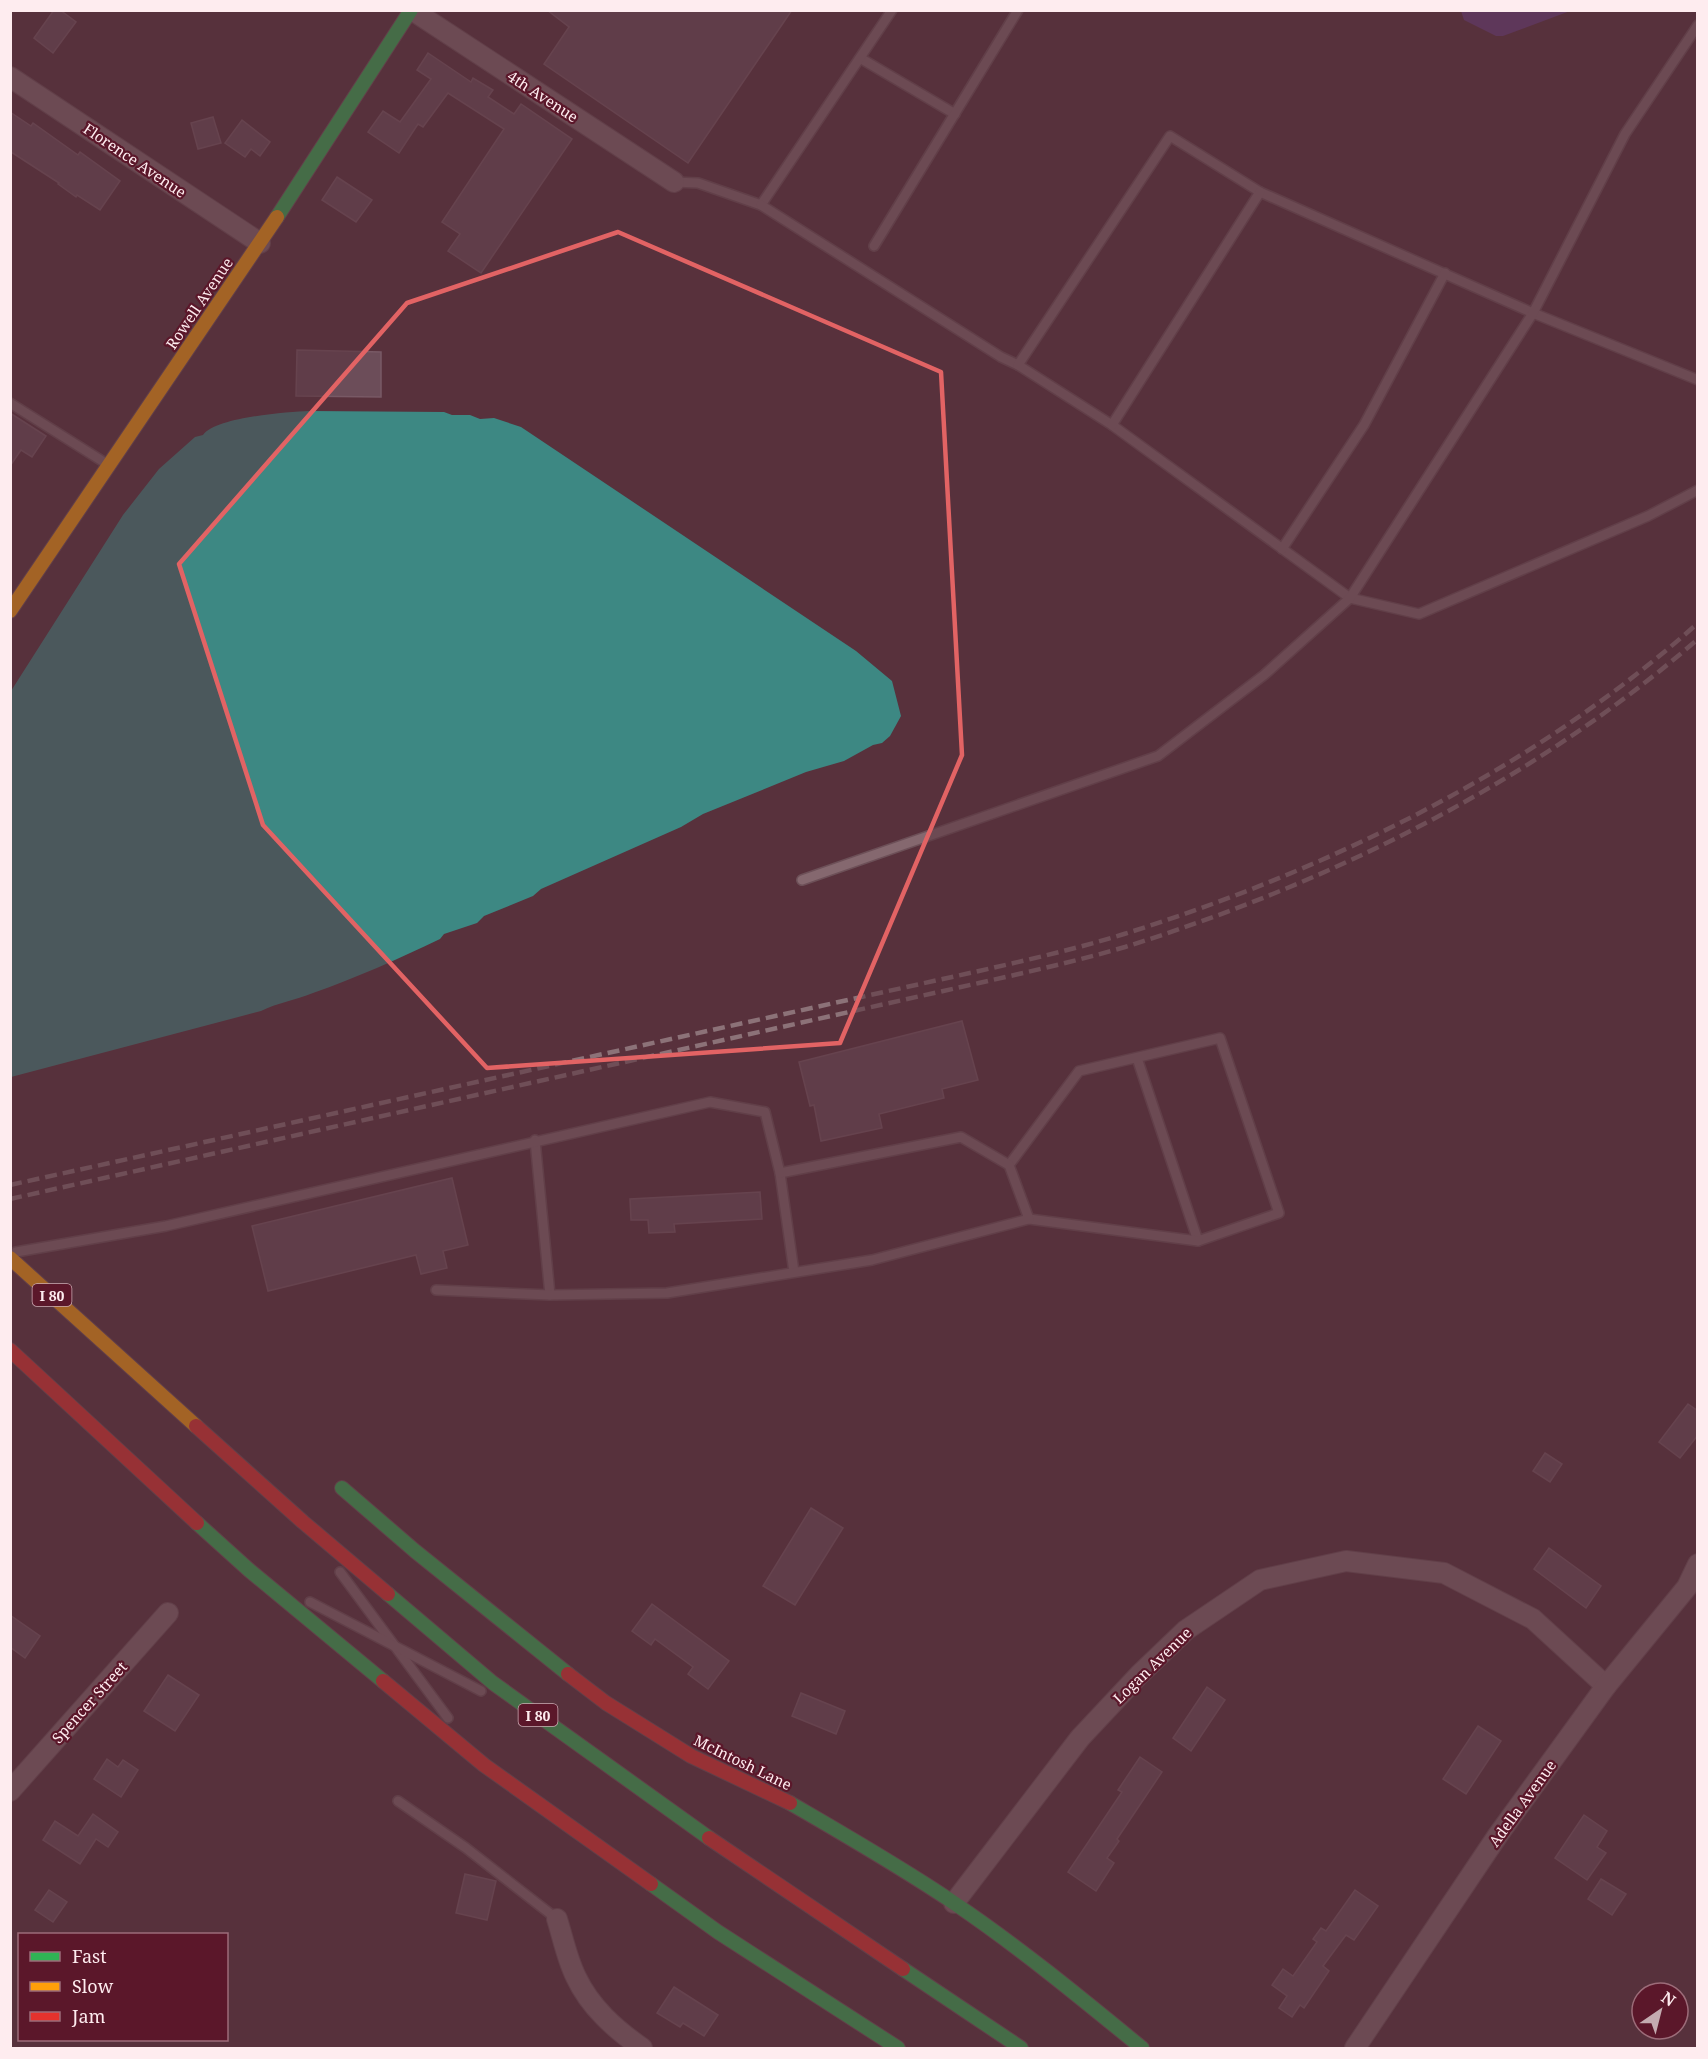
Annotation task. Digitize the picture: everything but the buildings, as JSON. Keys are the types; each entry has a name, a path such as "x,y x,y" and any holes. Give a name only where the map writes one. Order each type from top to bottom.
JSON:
{"main road":[{"name":"Rowell Avenue","path":"10,611 260,243 412,10"},
{"name":"I 80","path":"10,1258 303,1522 493,1683 747,1864 1021,2049"},
{"path":"10,1350 249,1570 484,1765 718,1932 898,2049"},
{"name":"McIntosh Lane","path":"342,1488 531,1646 606,1702 691,1756 772,1793 846,1835 954,1903 1070,1988 1142,2049"}],"street":[{"name":"4th Avenue","path":"412,10 674,182"},
{"name":"Florence Avenue","path":"10,76 260,243"},
{"name":"Logan Avenue","path":"954,1903 1080,1738 1139,1675 1186,1630 1260,1580 1346,1561 1444,1573 1533,1619 1606,1686"},
{"name":"Adella Avenue","path":"1355,2049 1498,1834 1606,1686 1687,1587 1698,1564"},
{"name":"Spencer Street","path":"10,1791 168,1613"},
{"path":"557,1919 576,1977 594,2008 642,2049"}],"lane":[{"path":"761,205 892,10"},
{"path":"874,246 1018,10"},
{"path":"802,880 1158,756 1264,675 1350,598 1533,313 1625,134 1698,25"},
{"path":"860,57 955,114"},
{"path":"1018,365 1170,136 1260,192 1533,313 1698,380"},
{"path":"674,182 698,183 761,205 1112,425 1350,598 1419,614 1648,516 1698,490"},
{"path":"1112,425 1260,192"},
{"path":"1282,549 1364,425 1445,273"},
{"path":"10,403 109,466"},
{"path":"436,1290 550,1295 667,1293 872,1260 1029,1220 1198,1241 1279,1213 1220,1038 1079,1071 1009,1166"},
{"path":"1137,1058 1198,1241"},
{"path":"10,1253 166,1226 406,1172 535,1140 710,1102 765,1112 780,1173 794,1272"},
{"path":"780,1173 961,1137 1009,1166 1029,1220"},
{"path":"535,1140 550,1295"},
{"path":"303,1522 484,1765"},
{"path":"249,1570 291,1592"},
{"path":"301,1598 487,1694"},
{"path":"497,1700 569,1737"},
{"path":"398,1801 465,1848 557,1919"}],"highlighted area":[{"path":"618,232 941,372 962,755 840,1043 487,1068 263,825 179,564 407,303"}],"shaded area":[{"path":"1461,10 1570,11 1503,36 1496,36 1464,20"}],"water":[{"path":"309,411 444,412 452,415 470,415 480,419 494,418 521,427 856,651 892,681 901,716 890,736 882,743 873,745 844,761 806,772 703,814 681,827 541,889 533,896 484,916 477,923 444,934 440,939 361,975 261,1011 11,1077 11,691 123,515 159,469 195,437 222,424 253,417"}],"railway":[{"path":"10,1185 979,971 1124,934 1278,879 1353,846 1427,809 1499,768 1568,724 1635,676 1698,623"},
{"path":"10,1199 997,979 1125,947 1279,892 1354,859 1427,822 1499,782 1568,738 1634,691 1698,639"}],"traffic: fast":[{"path":"277,217 411,10"},
{"path":"342,1488 415,1551 568,1674"},
{"path":"197,1523 249,1570 383,1681"},
{"path":"388,1594 493,1683 709,1838"},
{"path":"790,1803 893,1864 978,1920 1050,1973 1142,2048"},
{"path":"651,1884 718,1932 898,2048"},
{"path":"903,1969 1021,2048"}],"traffic: slow":[{"path":"10,611 277,217"},
{"path":"10,1258 196,1426"}],"traffic: jam":[{"path":"10,1350 197,1523"},
{"path":"196,1426 388,1594"},
{"path":"568,1674 606,1703 691,1756 790,1803"},
{"path":"383,1681 484,1765 651,1884"},
{"path":"709,1838 903,1969"}]}
